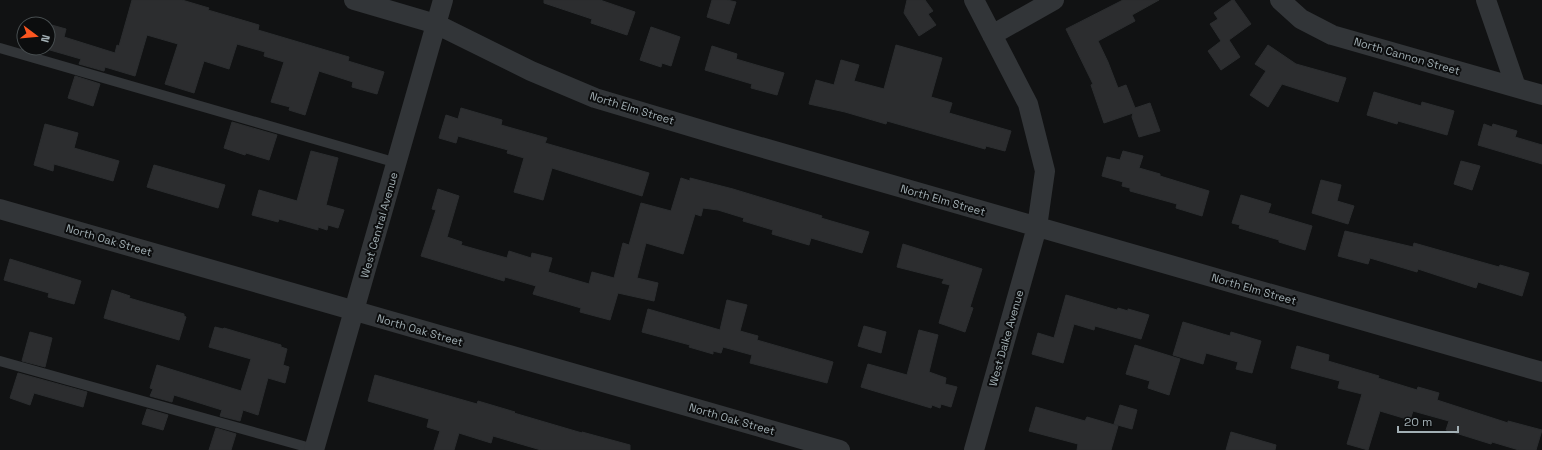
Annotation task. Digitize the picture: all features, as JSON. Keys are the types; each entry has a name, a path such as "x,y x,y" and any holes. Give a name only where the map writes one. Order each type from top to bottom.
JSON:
{"street":[{"name":"North Elm Street","path":"354,0 436,24 531,71 595,98 1542,372"},
{"name":"West Central Avenue","path":"314,450 443,0"},
{"name":"West Dalke Avenue","path":"974,0 1028,104 1045,171 1037,227 974,450"},
{"path":"992,36 1054,0"},
{"name":"North Cannon Street","path":"1280,0 1301,19 1332,35 1542,95"},
{"path":"1486,0 1516,87"},
{"name":"North Oak Street","path":"0,209 840,450"}],"lane":[{"path":"0,48 397,163"},
{"path":"0,361 314,450"}],"building":[{"path":"132,0 182,0 209,8 208,10 259,25 258,30 349,57 348,61 384,72 377,94 352,87 353,82 319,71 305,115 289,110 290,107 271,102 284,62 264,56 265,52 237,44 229,69 204,61 194,93 165,84 178,44 147,35 135,76 105,67 104,71 79,64 81,59 56,52 56,26 66,29 64,37 115,53 117,45 119,46"},
{"path":"544,0 600,0 635,12 627,35 591,23 592,19 544,3"},
{"path":"712,0 727,0 736,2 729,24 707,17"},
{"path":"907,0 925,0 933,11 928,14 936,25 919,36 904,13"},
{"path":"1123,0 1159,0 1132,15 1135,21 1098,41 1118,88 1126,85 1135,108 1150,103 1160,131 1139,137 1132,117 1133,113 1104,123 1091,85 1093,84 1066,29"},
{"path":"1234,0 1251,24 1229,40 1240,57 1221,70 1208,51 1221,41 1210,24 1218,19 1214,13"},
{"path":"651,27 680,37 671,66 662,63 661,67 640,60"},
{"path":"896,45 942,58 931,97 952,103 949,113 1011,131 1005,151 986,146 985,149 887,121 886,124 845,112 809,104 816,80 834,85 841,60 859,65 854,81 884,89"},
{"path":"1268,45 1296,64 1346,78 1338,102 1282,84 1268,107 1250,95 1266,71 1255,64"},
{"path":"712,46 737,54 736,59 784,73 777,95 751,88 752,84 705,70"},
{"path":"75,76 100,84 93,106 68,98"},
{"path":"1374,92 1421,106 1422,102 1454,111 1447,135 1398,121 1397,124 1367,115"},
{"path":"461,108 502,120 501,125 547,138 545,143 649,173 642,196 552,168 543,200 514,192 524,158 507,153 508,150 458,136 456,143 439,138 446,115 458,119"},
{"path":"232,122 277,135 269,160 246,153 245,155 224,148"},
{"path":"45,124 78,133 74,148 119,161 113,181 54,164 53,171 34,165"},
{"path":"1484,124 1492,127 1493,124 1517,131 1515,137 1542,145 1542,164 1478,145"},
{"path":"311,151 338,158 326,205 344,210 338,228 328,225 327,230 318,227 318,230 279,219 278,222 252,215 259,190 297,201"},
{"path":"1123,151 1143,156 1139,168 1209,191 1202,216 1176,208 1177,204 1130,191 1130,188 1122,186 1123,182 1102,176 1107,157 1120,160"},
{"path":"1461,161 1480,166 1472,190 1454,184"},
{"path":"154,165 225,185 218,208 147,187"},
{"path":"681,178 690,181 690,178 733,189 869,232 862,253 811,238 809,245 772,234 773,230 743,221 744,218 718,210 703,208 701,216 695,214 683,254 646,243 637,278 658,283 654,301 618,293 610,320 580,312 581,308 533,294 536,286 505,277 504,281 421,256 436,210 432,209 438,189 459,196 447,237 462,242 461,245 507,258 509,251 531,258 532,253 552,258 548,272 589,284 592,272 614,278 623,243 629,245 641,203 671,211"},
{"path":"1321,180 1341,185 1337,201 1354,206 1348,224 1312,213"},
{"path":"1241,195 1271,204 1268,213 1312,226 1305,250 1279,242 1279,240 1239,228 1240,225 1232,223"},
{"path":"1345,231 1413,247 1414,243 1499,267 1500,265 1529,273 1522,296 1478,282 1476,288 1418,269 1417,272 1370,258 1368,264 1338,256"},
{"path":"903,244 982,269 970,307 973,308 965,332 939,323 950,285 942,283 944,279 897,267"},
{"path":"10,259 81,281 74,304 48,297 49,293 4,280"},
{"path":"112,290 130,296 129,298 184,314 186,317 179,340 104,318"},
{"path":"1066,295 1117,310 1118,308 1128,311 1128,309 1149,315 1141,339 1095,326 1094,330 1074,324 1063,363 1032,354 1038,333 1054,338"},
{"path":"727,300 747,305 740,331 758,336 757,340 833,362 827,383 750,363 752,355 723,347 721,353 713,351 713,354 689,347 690,345 642,332 648,309 720,330"},
{"path":"1183,322 1230,336 1231,332 1261,341 1252,373 1236,369 1238,362 1206,353 1203,364 1173,355"},
{"path":"864,326 886,332 881,353 858,346"},
{"path":"215,327 224,328 281,345 281,347 287,349 283,365 289,367 285,383 268,378 258,415 243,410 240,421 220,416 222,410 174,395 172,402 150,396 153,389 150,388 157,365 241,391 251,359 209,347"},
{"path":"919,330 938,335 929,372 946,378 945,384 957,387 951,407 941,404 940,408 932,405 931,408 861,387 868,364 907,375"},
{"path":"30,332 52,338 45,367 22,361"},
{"path":"1135,345 1180,359 1169,395 1148,388 1150,381 1126,374"},
{"path":"1297,346 1329,355 1328,361 1379,376 1378,378 1417,390 1418,387 1439,393 1437,400 1508,423 1508,421 1542,430 1536,450 1519,450 1492,442 1491,444 1446,430 1449,421 1413,411 1410,420 1380,411 1368,450 1347,444 1362,394 1338,388 1340,381 1291,368"},
{"path":"18,373 87,392 83,407 34,393 30,405 10,398"},
{"path":"375,375 477,404 478,401 582,433 630,445 630,450 541,450 493,436 491,443 459,433 454,450 434,450 440,431 427,427 429,419 368,401"},
{"path":"1120,405 1137,410 1132,429 1114,424"},
{"path":"1036,407 1085,421 1087,417 1118,426 1111,450 1077,450 1078,444 1029,431"},
{"path":"147,409 168,415 163,430 142,424"},
{"path":"216,428 236,434 231,450 209,450"},
{"path":"1231,432 1276,445 1275,450 1226,450"}]}
